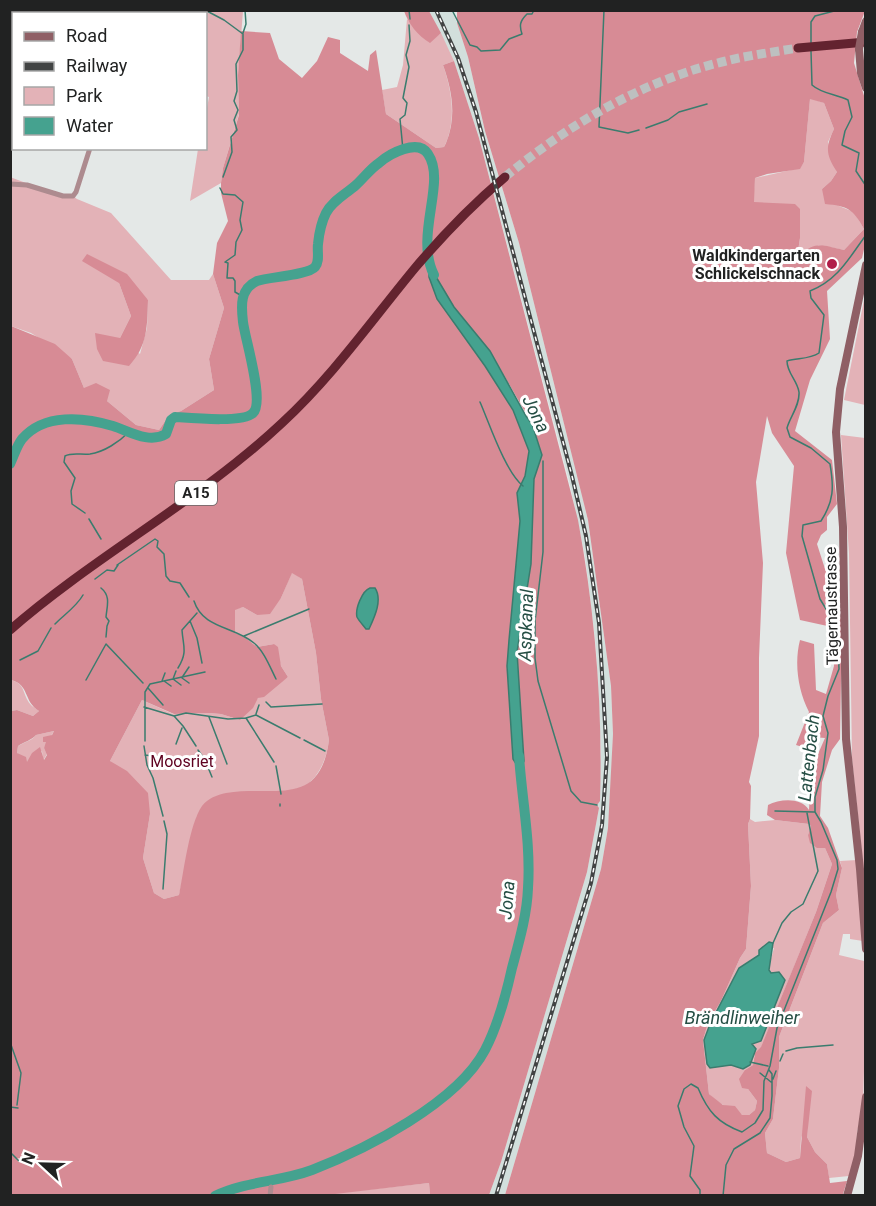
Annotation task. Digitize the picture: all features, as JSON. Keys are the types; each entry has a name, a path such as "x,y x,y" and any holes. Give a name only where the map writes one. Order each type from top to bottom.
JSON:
{"highway":[{"path":"802,47 862,45"},
{"name":"A15","path":"10,630 84,572 225,472 271,434 322,382 447,232 505,177"}],"street":[{"path":"866,21 862,32 861,73 866,88"},
{"path":"10,184 27,185 63,196 73,196 89,150"},
{"name":"Tägernaustrasse","path":"866,265 840,389 836,432 843,527 846,739 866,949"},
{"path":"847,1196 858,1156 866,1097"},
{"path":"270,1186 270,1196"}],"shaded area":[{"path":"457,10 865,11 857,32 854,63 865,99 865,245 862,258 827,291 830,339 810,380 795,431 832,460 837,504 827,517 827,530 821,535 817,544 842,622 840,739 832,750 822,782 820,816 828,828 842,868 836,895 839,910 823,923 779,1037 779,1068 773,1119 765,1133 767,1153 786,1162 800,1158 806,1086 812,1091 807,1137 815,1152 827,1164 830,1183 847,1181 843,1194 505,1195 601,869 608,828 613,734 611,686 588,520 519,243 485,131 468,57 457,23","holes":["810,99 824,103 834,129 828,151 837,172 822,189 825,204 849,210 864,229 844,250 819,245 809,248 797,258 800,209 795,204 754,202 755,178 800,169 804,162","767,416 772,433 794,466 786,553 800,620 832,627 834,666 826,694 816,690 814,644 800,640 797,658 798,677 809,712 796,745 809,749 813,737 825,738 811,770 809,810 796,801 778,801 768,805 767,815 775,820 809,824 811,826 808,835 810,843 817,848 825,848 832,864 816,912 761,1047 755,1053 753,1065 745,1070 739,1079 742,1088 748,1089 757,1101 755,1110 749,1115 742,1115 735,1106 723,1105 709,1094 703,1040 708,1023 746,949 751,886 748,824 751,786 749,782 759,736 759,658 763,563 756,482"]},
{"path":"404,11 429,11 441,33 430,43 414,29"},
{"path":"429,11 452,11 457,23 468,57 485,131 519,243 588,520 611,686 613,734 611,784 608,828 601,869 505,1195 489,1195 501,1162 587,872 599,808 597,805 601,750 596,647 585,556 569,480 479,138 454,61"},
{"path":"241,31 270,33 279,59 302,78 317,61 328,37 340,40 340,53 368,71 370,55 376,50 386,114 436,148 444,147 452,113 451,94 443,65 454,61 479,138 578,520 589,590 599,695 600,801 597,805 599,808 587,872 501,1162 489,1195 430,1195 429,1183 318,1196 11,1196 11,711 17,710 33,716 39,711 31,703 24,689 11,680 11,326 55,344 72,359 84,388 96,383 110,390 107,401 136,425 159,430 170,414 181,411 214,390 209,359 224,308 213,274 217,243 228,221 221,193 221,183 223,168 239,115 238,75","holes":["429,265 454,307 490,351 532,424 542,455 534,479 531,564 517,652 524,761 513,759 507,666 520,521 517,493 525,476 529,451 513,410 437,299","292,573 302,579 329,740 324,762 316,776 305,785 277,791 226,793 207,801 197,814 179,895 164,899 154,893 143,858 150,814 148,793 127,771 110,761 142,700 174,714 221,714 240,720 253,708 258,698 264,697 288,677 281,666 278,647 274,644 257,647 242,635 235,633 235,610 243,607 257,615 270,614 281,598","54,731 52,735 43,737 43,742 46,742 44,748 47,755 44,760 40,747 32,753 27,762 26,757 17,753 18,746 36,735"]},
{"path":"87,254 127,274 148,300 147,327 143,343 129,366 103,361 97,349 95,333 120,338 131,316 119,283 82,261"}],"green space":[{"path":"187,11 243,11 238,75 239,114 223,168 221,183 190,201 198,150 207,150 209,97 207,96 207,12"},
{"path":"407,19 429,42 441,33 454,61 443,65 452,106 451,127 444,147 436,148 386,114 382,90 397,87 403,65"},
{"path":"810,98 824,103 834,129 828,142 837,172 822,189 839,206 854,212 864,229 844,250 819,245 797,259 800,238 753,202 755,178 800,168 804,162"},
{"path":"10,177 58,195 73,196 111,213 171,280 209,280 213,274 224,308 209,359 214,390 181,411 170,414 159,430 136,425 107,401 84,388 72,359 31,333 11,326","holes":["119,283 148,300 147,328 140,354 120,338 131,316"]},
{"path":"865,295 865,405 844,400"},
{"path":"841,435 865,438 865,884 852,759 849,553"},
{"name":"Moosriet","path":"292,572 302,579 316,653 321,699 329,740 324,760 318,773 303,787 197,816 179,895 164,899 154,893 143,858 150,814 110,761 142,700 173,714 221,714 240,720 258,698 288,677 281,666 274,644 257,647 242,635 235,633 235,609 243,607 257,615 281,598"},
{"path":"10,680 20,685 29,702 39,711 33,716 17,710 11,711"},
{"path":"54,731 44,748 47,754 43,761 42,751 27,763 17,753 18,746 36,735"},
{"path":"750,819 755,822 775,820 809,824 811,826 808,835 825,848 832,864 816,912 761,1048 754,1056 753,1065 745,1070 748,1089 757,1101 755,1110 749,1115 742,1115 716,1101 709,1094 703,1040 708,1023 746,949 751,886 748,824","holes":["774,948 769,966 771,973 752,1044 755,1050 750,1065 743,1069 731,1065 710,1024 739,968 760,953"]},
{"path":"857,860 863,941 850,939 850,934 843,934 839,955 864,961 863,1102 857,1133 856,1155 849,1176 829,1178 827,1164 815,1152 807,1137 808,1114 801,1139 800,1158 786,1162 767,1153 765,1133 773,1119 779,1068 779,1037 823,923 839,910 836,895 842,868 840,861"},
{"path":"429,1183 430,1195 318,1195"}],"water":[{"path":"429,265 454,307 490,351 532,424 542,455 534,479 531,564 517,652 524,761 520,770 513,759 507,666 520,521 517,493 525,476 529,451 513,410 437,299 429,277"},
{"path":"370,588 375,588 378,603 369,629 366,629 357,614 362,596"},
{"name":"Brändlinweiher","path":"769,942 773,943 769,970 771,973 779,972 785,980 761,1041 752,1044 756,1049 750,1065 743,1069 731,1065 710,1068 707,1064 704,1040 710,1024 739,968 759,955 759,950"}],"waterway":[{"path":"205,10 243,34 243,50 236,64 237,91 234,101 238,110 234,120 237,130 231,137 232,152 223,177"},
{"path":"243,33 246,24 245,10"},
{"path":"409,10 410,19"},
{"path":"452,10 470,45 481,51 500,50 509,39 522,34 520,26 522,21 534,10"},
{"path":"604,10 599,127 628,133 639,130"},
{"name":"Lattenbach","path":"811,43 811,22 815,16 838,10"},
{"path":"403,150 400,119 405,115 407,103 403,98 409,67 406,55 410,41 409,25"},
{"name":"Lattenbach","path":"811,51 812,85 848,100 852,117 845,131 842,145 859,153 856,171 866,186"},
{"path":"646,128 668,120 679,112 707,104"},
{"name":"Jona","path":"10,464 22,439 41,425 53,421 65,419 90,421 153,438 166,434 171,420 175,417 228,419 253,413 256,407 256,384 243,322 242,304 247,288 257,281 297,274 315,267 318,259 320,228 324,217 335,201 384,159 411,147 423,149 433,166 433,194 427,243 434,275"},
{"path":"220,188 223,194 235,195 243,202 240,220 242,230 236,242 235,255 225,262 228,263 227,278 233,278 235,292 242,296"},
{"name":"Lattenbach","path":"700,1196 700,1190 690,1176 694,1146 684,1127 678,1106 684,1089 691,1084 698,1088 715,1116 734,1129 742,1132 755,1123 763,1110 764,1081 770,1066 777,1028 838,869 837,860 815,812 815,797 823,770 828,733 823,716 839,669 837,627 820,599 802,536 803,525 821,521 825,514 831,500 832,480 830,464 811,448 790,437 787,428 799,392 787,361 819,353 824,315 811,298 810,291 836,275 866,235"},
{"path":"480,402 504,459 523,486"},
{"path":"85,513 72,504 71,491 75,478 64,462 65,456 101,451 116,443 129,432"},
{"name":"Aspkanal","path":"543,461 543,552 535,621 535,658 538,681 571,791 581,802 597,805"},
{"path":"89,519 101,539"},
{"path":"117,565 155,539 158,541 157,547 164,554 166,576 170,581 180,583 189,597"},
{"path":"95,579 107,570 114,571 118,565"},
{"path":"101,588 108,601 106,617 109,621 106,637"},
{"path":"55,624 74,607 83,595"},
{"path":"194,601 204,617 246,637 258,646 276,679"},
{"path":"244,636 309,609"},
{"path":"178,668 184,653 182,630 197,613"},
{"path":"190,621 197,638 202,663"},
{"path":"20,660 38,651 51,628"},
{"path":"86,680 106,644 143,683"},
{"path":"183,676 189,667"},
{"path":"176,671 173,679 181,685"},
{"path":"145,741 145,692 150,684 205,672"},
{"path":"162,681 165,673"},
{"path":"182,678 189,683"},
{"path":"164,681 171,686"},
{"path":"148,688 163,705"},
{"path":"266,702 271,707 322,704"},
{"path":"256,714 259,705"},
{"path":"144,707 174,716 186,713 228,719 256,715 300,738"},
{"path":"174,716 196,746"},
{"path":"209,717 227,764"},
{"path":"246,718 274,762"},
{"path":"176,744 182,728"},
{"path":"304,740 325,751"},
{"path":"144,746 147,765 153,778 163,816"},
{"path":"198,750 212,777"},
{"path":"145,755 167,758"},
{"name":"Jona","path":"215,1196 239,1187 300,1174 358,1150 432,1106 472,1070 485,1050 498,1020 526,908 529,872 519,756"},
{"path":"276,766 281,794"},
{"path":"775,811 814,812"},
{"path":"773,943 782,923 791,912 803,904 818,871 807,813"},
{"path":"163,889 167,834 164,821"},
{"path":"10,975 10,999"},
{"path":"10,1042 21,1073 17,1105"},
{"path":"786,1051 833,1045"},
{"path":"780,1061 783,1054"},
{"path":"750,1062 768,1066"},
{"path":"723,1196 726,1165 734,1149 760,1133 770,1118 772,1074 769,1070"},
{"path":"773,1079 776,1071"},
{"name":"Lattenbach","path":"760,1073 771,1082"},
{"path":"10,1107 18,1108"},
{"path":"10,1152 19,1161"}],"tunnel":[{"path":"505,177 581,122 637,92 696,69 744,57 798,48"}],"railway":[{"path":"436,10 458,58 476,112 586,536 599,623 607,757 602,825 591,883 496,1196"}],"place":[{"name":"Waldkindergarten Schlickelschnack","path":"832,264"}]}
